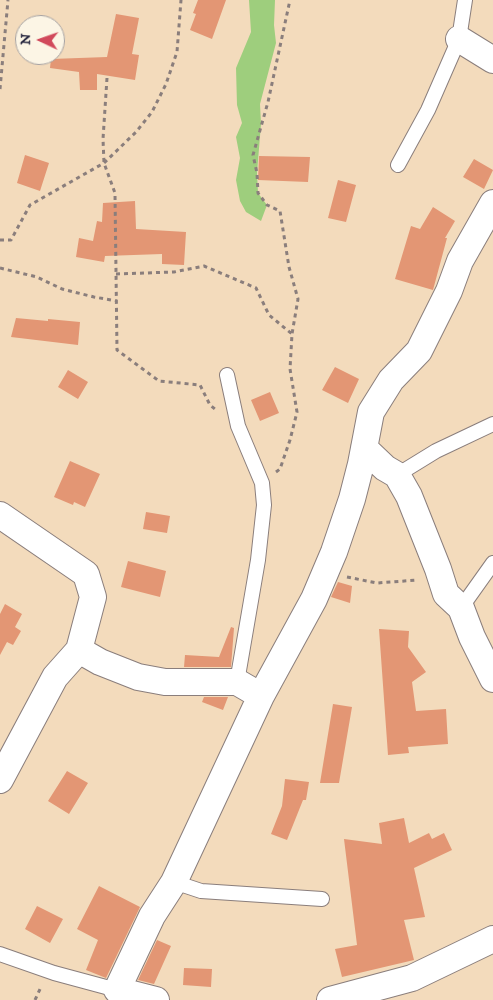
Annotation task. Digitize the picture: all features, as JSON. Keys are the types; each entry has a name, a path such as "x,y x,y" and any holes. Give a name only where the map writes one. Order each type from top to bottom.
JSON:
{"street":[{"path":"459,39 493,60"},
{"path":"156,1000 114,995 152,916 174,882 261,696 314,599 334,552 352,499 371,412 391,380 419,351 449,291 460,261 490,215"},
{"path":"364,448 385,468 396,474 410,496 446,594 461,608 472,637 493,679"},
{"path":"0,515 86,574 93,597 79,650 55,677 0,780"},
{"path":"79,650 100,662 138,677 164,682 237,682 261,696"},
{"path":"330,1000 412,978 493,939"}],"lane":[{"path":"398,165 428,110 459,39 465,0"},
{"path":"227,375 238,426 262,483 264,505 258,560 237,682"},
{"path":"396,474 436,451 493,424"},
{"path":"461,608 493,563"},
{"path":"174,882 201,891 322,899"},
{"path":"0,954 114,995"}],"path":[{"path":"0,89 8,0"},
{"path":"0,240 11,240 30,205 104,162 136,132 152,112 166,84 177,52 181,0"},
{"path":"262,483 280,469 297,412 290,369 292,334 298,299 289,267 280,211 267,205 258,193 257,173 253,156 268,102 290,0"},
{"path":"107,78 103,139 104,162 115,192 117,350 159,381 200,385 210,405 238,426"},
{"path":"116,274 174,272 204,266 256,288 269,315 292,334"},
{"path":"0,268 36,277 62,289 117,301"},
{"path":"325,573 377,583 441,578"}],"green space":[{"path":"249,0 275,0 274,25 276,43 260,104 258,193 267,205 261,221 246,212 240,201 236,180 240,158 236,137 242,123 237,105 236,68 251,32"}],"building":[{"path":"198,0 226,0 212,39 190,30 196,14 193,13"},
{"path":"116,14 139,18 132,54 139,55 135,80 97,74 97,90 80,90 79,72 50,68 50,65 65,65 65,58 107,57"},
{"path":"25,155 49,163 40,191 17,183"},
{"path":"259,156 310,157 308,182 258,180"},
{"path":"474,159 493,170 484,189 463,177"},
{"path":"338,180 356,185 346,222 328,218"},
{"path":"135,201 136,229 186,232 184,265 162,264 162,254 105,256 104,262 76,257 79,238 93,241 97,221 102,222 103,203"},
{"path":"433,207 455,221 445,238 447,238 433,290 395,279 411,226 420,229"},
{"path":"16,318 80,322 78,345 11,337"},
{"path":"335,367 359,379 348,403 322,390"},
{"path":"68,370 88,382 78,399 58,387"},
{"path":"270,392 279,413 260,421 251,400"},
{"path":"70,461 100,474 85,507 74,502 73,505 54,497"},
{"path":"146,512 170,516 167,533 143,529"},
{"path":"128,561 166,571 160,597 121,587"},
{"path":"338,582 352,586 350,603 331,597"},
{"path":"5,604 22,614 15,627 21,631 13,645 7,642 0,655 0,614"},
{"path":"231,627 234,628 231,667 184,667 185,655 219,657"},
{"path":"379,629 409,631 408,647 426,672 412,682 416,711 446,709 448,744 408,747 409,753 388,755"},
{"path":"204,697 228,697 223,710 202,702"},
{"path":"333,704 352,707 339,783 320,783"},
{"path":"67,771 88,783 69,814 48,801"},
{"path":"285,779 309,782 306,800 303,800 287,840 271,834 282,806"},
{"path":"404,818 409,843 429,833 432,839 444,833 452,850 414,868 425,917 404,920 414,960 342,977 335,949 357,945 344,839 382,844 379,823"},
{"path":"99,886 140,907 106,978 86,970 98,940 77,929"},
{"path":"37,906 63,919 50,943 25,929"},
{"path":"157,940 171,946 154,984 138,980"},
{"path":"184,968 212,969 211,987 183,985"}]}
